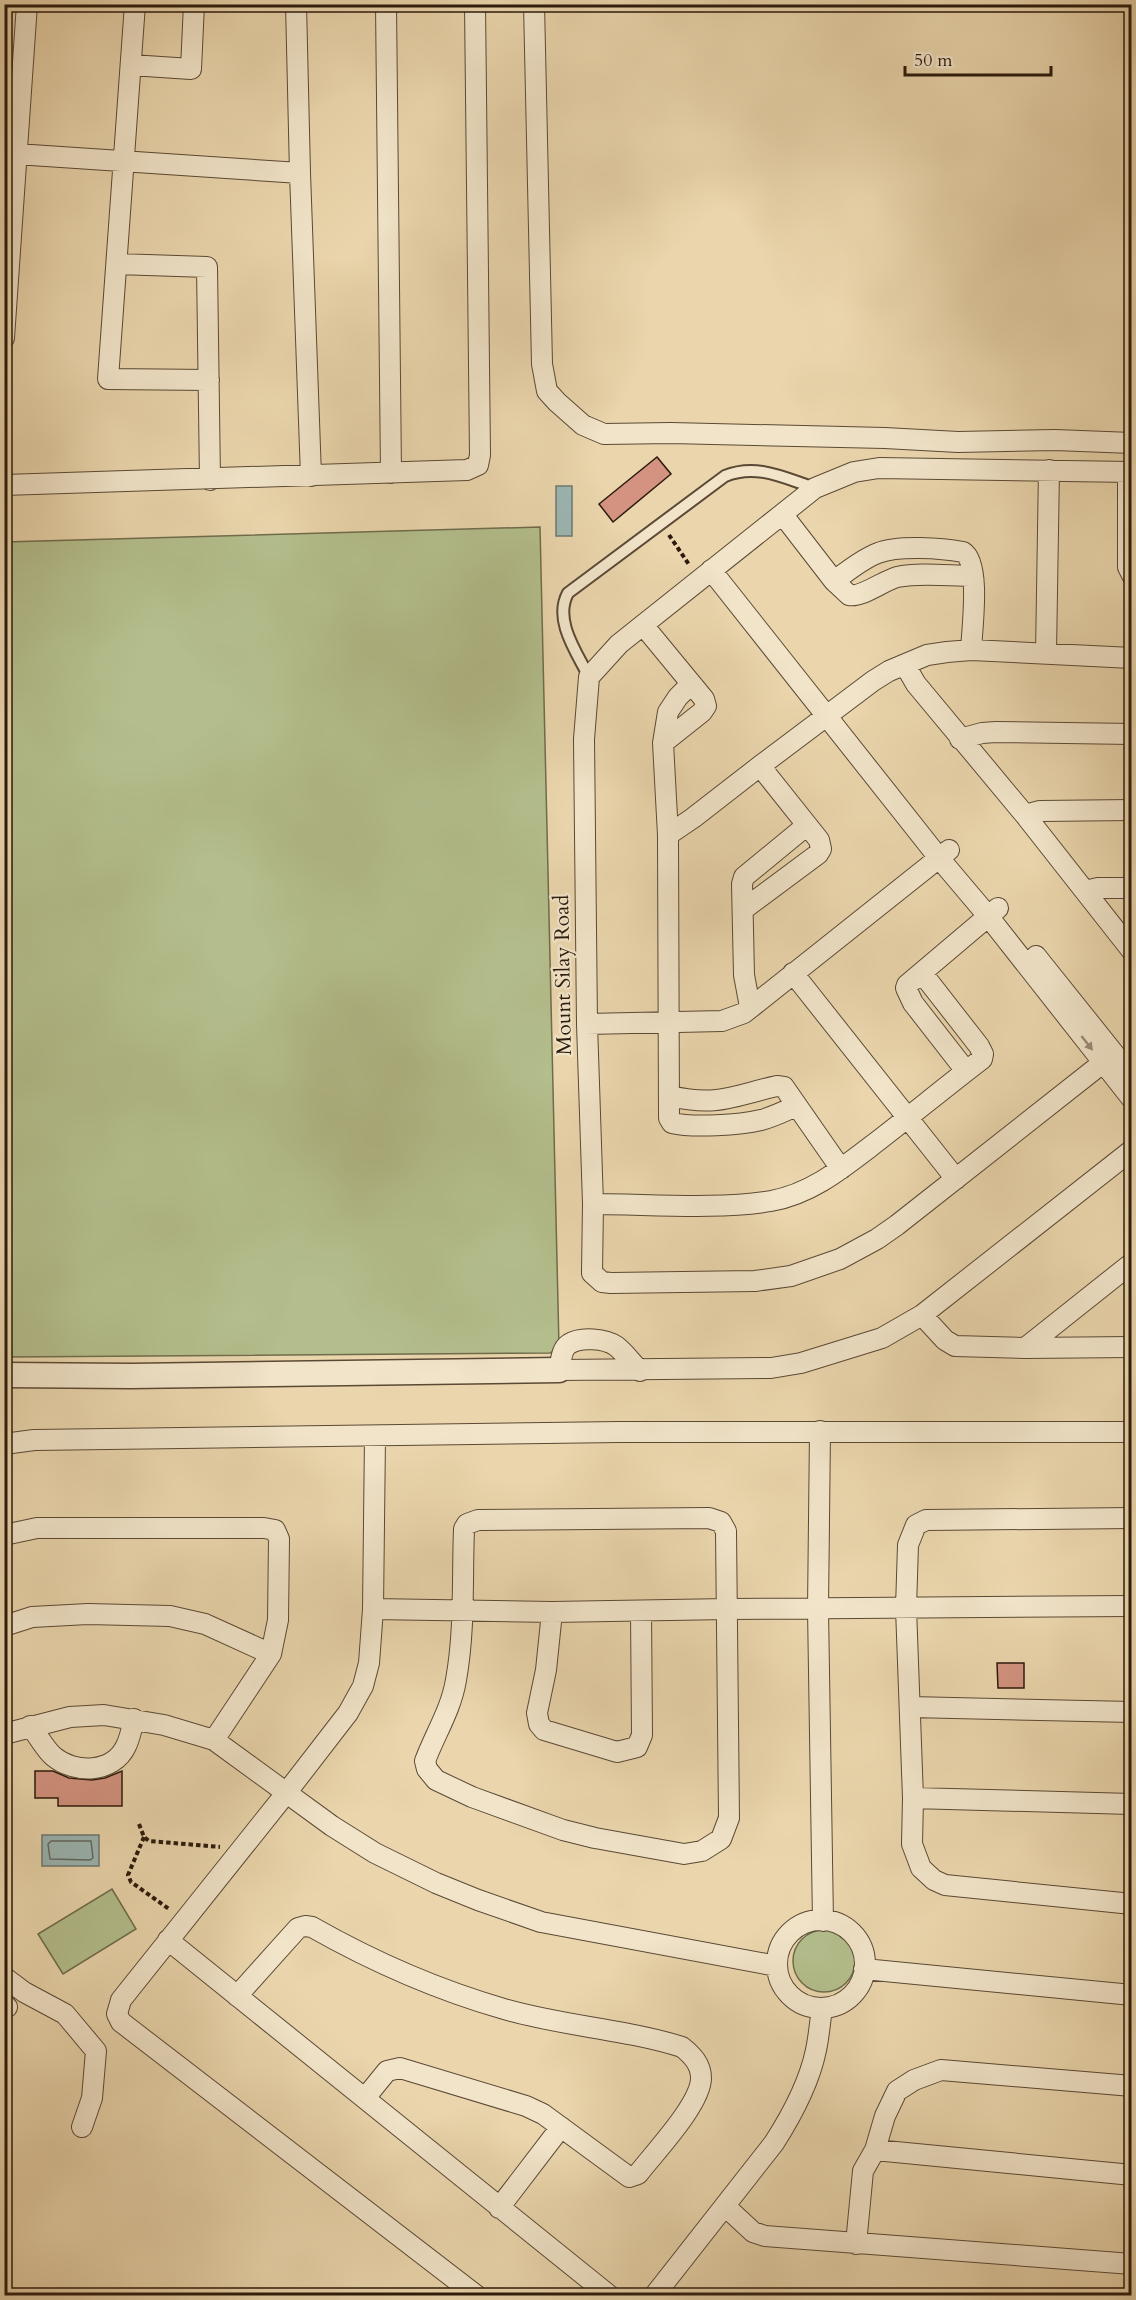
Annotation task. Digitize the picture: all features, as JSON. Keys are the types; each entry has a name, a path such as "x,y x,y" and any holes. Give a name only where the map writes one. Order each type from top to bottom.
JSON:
{"street":[{"path":"4,338 27,4"},
{"path":"135,4 108,379 208,380"},
{"path":"131,65 190,69 194,4"},
{"path":"296,4 312,476"},
{"path":"386,4 391,473"},
{"path":"4,485 467,470 478,465 480,455 475,4"},
{"path":"534,4 542,364 547,390 583,425 604,434 671,433 958,442 1055,440 1131,443"},
{"path":"16,154 300,173"},
{"path":"117,264 207,267 210,480"},
{"path":"590,676 604,658 643,625 815,488 854,472 879,468 1130,472 1128,567 1131,575"},
{"path":"1046,653 1049,470"},
{"path":"783,515 834,581 849,595 854,596 897,577 973,576"},
{"path":"834,581 879,553 897,549 963,552 971,560 973,576 971,650"},
{"path":"710,570 831,713 993,912 1108,1059 1131,1100"},
{"path":"643,625 705,699 704,710 663,743"},
{"path":"668,835 889,671 927,655 971,650 1131,658"},
{"path":"905,664 916,684 1025,815 1131,951"},
{"name":"Mount Silay Road","path":"590,676 584,739 587,1024 593,1204 592,1273 602,1282 611,1283 755,1281 791,1276 840,1259 869,1244 956,1179"},
{"path":"691,684 668,712 663,743 668,835 669,1118 672,1123 679,1125 761,1120 796,1106"},
{"path":"960,739 996,732 1131,734"},
{"path":"744,909 818,854 821,849 819,840 760,765"},
{"path":"1025,815 1040,811 1131,810"},
{"path":"750,1007 744,975 742,884 744,877 806,826"},
{"path":"587,1024 723,1021 744,1013 944,854"},
{"path":"1084,891 1098,888 1131,888"},
{"path":"593,1204 722,1205 771,1200 818,1185 908,1119 966,1071 907,994 907,985 993,912"},
{"path":"794,973 956,1179 1108,1059"},
{"path":"1108,1059 1131,1076"},
{"path":"670,1096 709,1102 731,1099 777,1086 784,1087 841,1168"},
{"path":"4,1375 640,1371 771,1368 801,1363 882,1338 922,1315 1131,1150"},
{"path":"1025,1348 1130,1266"},
{"path":"922,1315 945,1340 955,1346 1131,1347"},
{"path":"559,1370 562,1354 570,1344 604,1340 617,1347 640,1371"},
{"path":"820,1431 818,1609 823,1921"},
{"path":"4,1444 34,1440 820,1431 1131,1432"},
{"path":"375,1437 373,1608 369,1664 363,1686 348,1713 242,1850 121,2000 117,2014 121,2022 477,2295"},
{"path":"709,1518 721,1522 726,1531 728,1609 729,1818 722,1839 702,1851 684,1854 595,1839 563,1830 493,1806 436,1780 427,1769 425,1761 441,1727 456,1681 463,1612 464,1529 467,1524 478,1520 709,1518"},
{"path":"1131,1518 926,1520 916,1525 908,1545 906,1608 913,1798 912,1844 921,1868 934,1880 945,1885 1131,1904"},
{"path":"4,1535 37,1528 264,1528 275,1530 279,1539 278,1620 271,1654 214,1740"},
{"path":"373,1608 463,1612 641,1612 728,1609 1131,1606"},
{"path":"552,1612 546,1670 537,1713 539,1724 544,1730 617,1752 637,1747 642,1735 641,1612"},
{"path":"4,1626 32,1617 88,1614 170,1616 205,1624 271,1654"},
{"path":"910,1707 1131,1712"},
{"path":"4,1734 70,1717 104,1715 164,1725 214,1740 332,1826 375,1853 436,1883 478,1900 541,1922 777,1966"},
{"path":"30,1726 51,1754 63,1763 82,1769 99,1768 113,1762 126,1748 134,1719"},
{"path":"913,1798 1131,1804"},
{"path":"823,1921 842,1926 857,1940 864,1959 864,1969 858,1989 850,1997 832,2007 822,2008 812,2007 795,2000 782,1984 777,1966 778,1954 790,1933 799,1926 823,1921"},
{"path":"237,1996 298,1928 312,1927 373,1959 422,1980 505,2010 682,2047 694,2057 702,2078 691,2106 638,2174 633,2177 620,2172 543,2114 526,2106 400,2068 387,2071 365,2098"},
{"path":"168,1940 610,2295"},
{"path":"864,1969 1131,1995"},
{"path":"4,1977 24,1992 65,2014 96,2051 92,2098 82,2127"},
{"path":"654,2295 774,2143 790,2117 803,2092 816,2051 822,2008"},
{"path":"856,2244 863,2171 875,2150 885,2116 897,2091 927,2074 941,2070 1131,2086"},
{"path":"499,2208 561,2127"},
{"path":"875,2150 1131,2175"},
{"path":"725,2206 753,2232 765,2236 1131,2264"}],"lane":[{"path":"590,676 575,650 563,620 562,607 568,593 725,476 738,471 758,470 815,488"}],"path":[{"path":"661,525 710,570"},
{"path":"139,1824 144,1837 149,1841 203,1844 242,1850"},
{"path":"144,1837 128,1875 131,1881 185,1920"}],"green space":[{"path":"540,527 559,1347 550,1353 5,1357 4,542"},
{"path":"112,1889 136,1929 63,1974 38,1934"},
{"path":"824,1930 841,1935 846,1939 850,1944 855,1961 850,1978 846,1983 841,1987 824,1992 807,1987 802,1983 798,1978 793,1961 798,1944 802,1939 807,1935"}],"water":[{"path":"556,486 572,486 572,536 556,536"},
{"path":"42,1835 99,1835 99,1866 42,1866"}],"building":[{"path":"657,457 671,474 613,522 599,504"},
{"path":"997,1663 1024,1663 1024,1688 998,1688"},
{"path":"35,1771 53,1771 69,1778 92,1780 105,1778 122,1771 122,1806 58,1806 58,1798 35,1798"}]}
